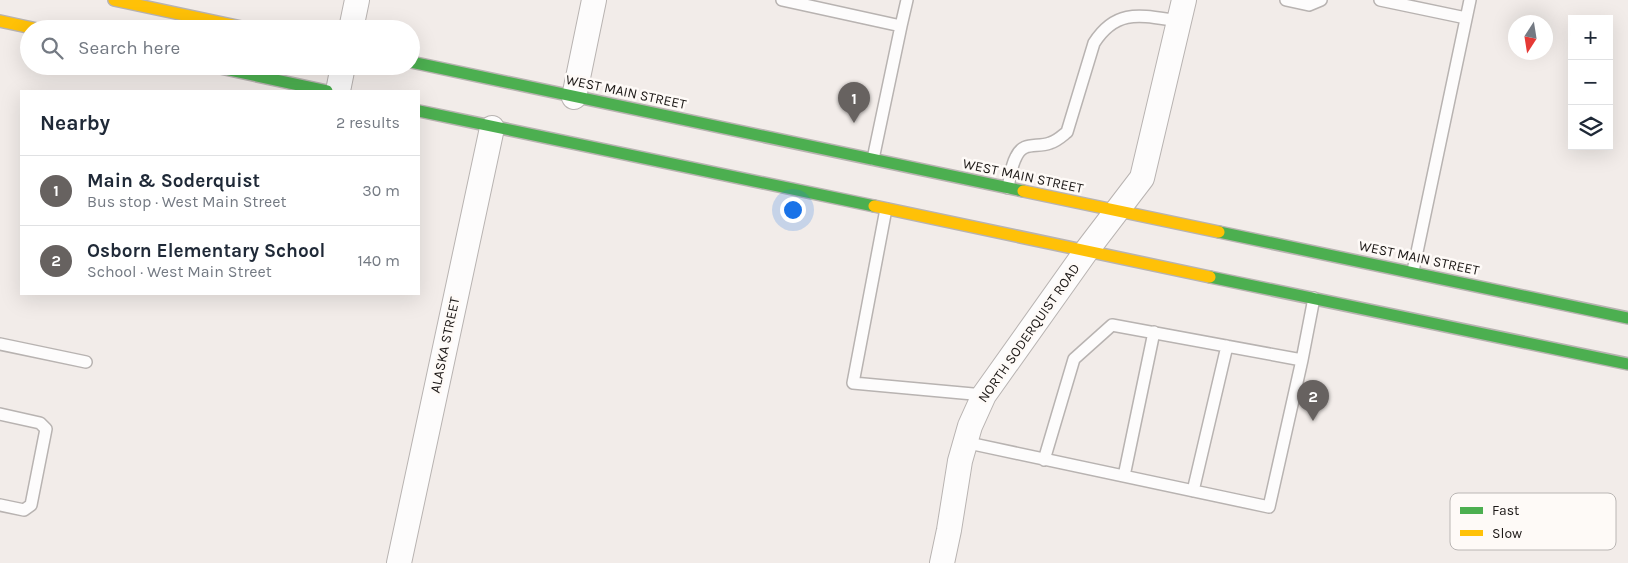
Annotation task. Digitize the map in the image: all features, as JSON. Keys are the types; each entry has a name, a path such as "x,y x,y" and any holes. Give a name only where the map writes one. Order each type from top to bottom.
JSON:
{"main road":[{"path":"114,0 208,20"},
{"path":"0,21 20,25"},
{"name":"WEST MAIN STREET","path":"420,64 1628,318"},
{"path":"253,75 323,90"},
{"path":"420,111 492,128 1087,250 1628,364"}],"street":[{"path":"353,20 357,0"},
{"path":"574,97 594,0"},
{"name":"NORTH SODERQUIST ROAD","path":"942,563 964,442 984,395 1087,250 1142,178 1181,11"},
{"path":"338,90 341,75"},
{"name":"ALASKA STREET","path":"399,563 492,128"}],"lane":[{"path":"782,0 901,26"},
{"path":"873,159 907,0"},
{"path":"1286,0 1309,5 1321,0"},
{"path":"1380,0 1466,18"},
{"path":"1413,272 1470,0"},
{"path":"1008,188 1015,158 1019,151 1025,146 1050,144 1067,132 1094,43 1101,31 1116,20 1181,11"},
{"path":"886,209 853,383 984,395"},
{"path":"964,442 1268,506 1302,360 1314,298"},
{"path":"1044,460 1074,359 1112,325 1302,360"},
{"path":"1124,476 1154,332"},
{"path":"0,344 86,362"},
{"path":"1194,490 1227,346"},
{"path":"0,414 40,423 46,428 31,505 24,510 0,505"}],"traffic: fast":[{"path":"420,64 1023,191"},
{"path":"253,75 322,90"},
{"path":"420,111 874,206"},
{"path":"1219,232 1628,318"},
{"path":"1210,277 1628,364"}],"traffic: slow":[{"path":"114,0 208,20"},
{"path":"0,21 20,25"},
{"path":"1023,191 1219,232"},
{"path":"874,206 1210,277"}],"place":[{"name":"Main & Soderquist","path":"854,123"},
{"name":"Osborn Elementary School","path":"1313,421"}]}
